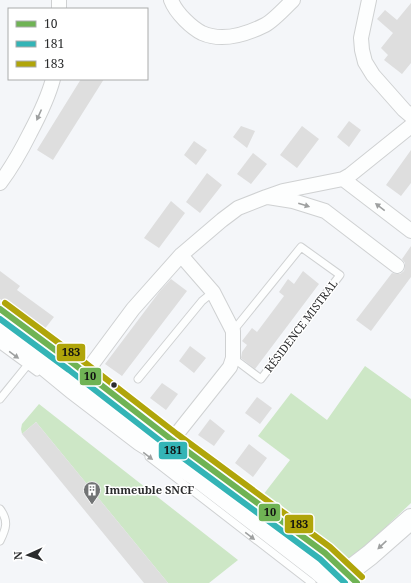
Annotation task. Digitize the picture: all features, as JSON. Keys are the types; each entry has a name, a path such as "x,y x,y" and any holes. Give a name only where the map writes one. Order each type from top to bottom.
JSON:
{"main road":[{"path":"0,328 29,343 141,441 195,475 244,512 315,576 345,580"},
{"path":"0,328 30,361 76,383 170,443 195,475"},
{"path":"244,512 335,569 345,580"},
{"path":"345,580 353,568 411,519"}],"street":[{"path":"171,0 174,6 191,25 202,33 214,37 226,37 247,33 266,24 293,0"},
{"path":"369,0 361,38 365,62 373,75 411,116"},
{"path":"0,183 10,170 37,121 50,92 53,80"},
{"path":"76,383 133,309 181,255 222,220 238,208 283,191 343,179 411,126"},
{"path":"343,179 411,231"},
{"path":"266,197 294,201 325,211 397,266"},
{"path":"170,443 230,367 234,358 232,331 213,292 181,255"}],"lane":[{"name":"RÉSIDENCE MISTRAL","path":"232,331 301,247 340,275 261,379 234,358"},
{"path":"138,379 202,300 213,292"},
{"path":"0,310 74,364 76,383 107,424"},
{"path":"0,345 30,361 42,376"},
{"path":"0,399 30,361"},
{"path":"170,443 325,553 345,580"},
{"path":"141,451 315,576"},
{"path":"0,509 6,521 6,529 0,541"}],"green space":[{"path":"365,366 411,399 411,503 351,560 345,561 263,495 290,460 258,436 291,393 327,420"},
{"path":"39,404 238,560 209,583 168,583 36,422 22,434 22,424"}],"building":[{"path":"411,3 411,63 402,74 384,60 388,55 381,48 393,33 377,19 385,10 397,20"},
{"path":"80,80 103,80 53,160 37,150"},
{"path":"349,121 361,130 349,147 337,137"},
{"path":"241,126 255,131 247,148 233,137"},
{"path":"302,126 319,139 297,168 280,155"},
{"path":"194,141 207,150 196,165 184,155"},
{"path":"411,150 411,183 401,196 386,185"},
{"path":"253,153 267,164 251,184 237,174"},
{"path":"207,173 222,185 200,213 186,202"},
{"path":"171,201 185,213 159,248 144,238"},
{"path":"411,246 411,277 371,331 356,320 392,273 400,274 404,271 405,263 402,259"},
{"path":"0,271 20,286 17,290 54,317 43,331 0,299"},
{"path":"303,271 319,284 255,369 241,358 242,352 247,345 242,341 252,328 257,332 284,296 279,292 288,279 294,284"},
{"path":"171,279 187,291 122,376 105,364 160,291"},
{"path":"190,346 206,358 194,373 179,361"},
{"path":"162,383 178,394 166,410 150,398"},
{"path":"257,397 272,408 260,424 245,413"},
{"path":"210,419 225,431 214,446 198,435"},
{"name":"Immeuble SNCF","path":"36,422 168,583 144,583 22,434"},
{"path":"249,444 267,458 253,477 235,463"}],"transit line":[{"name":"183","path":"5,303 177,434 330,547 362,577"},
{"name":"10","path":"0,309 172,440 325,553 357,583"},
{"name":"181","path":"0,319 167,446 320,559 345,583"}],"place":[{"name":"Immeuble SNCF","path":"92,505"}]}
